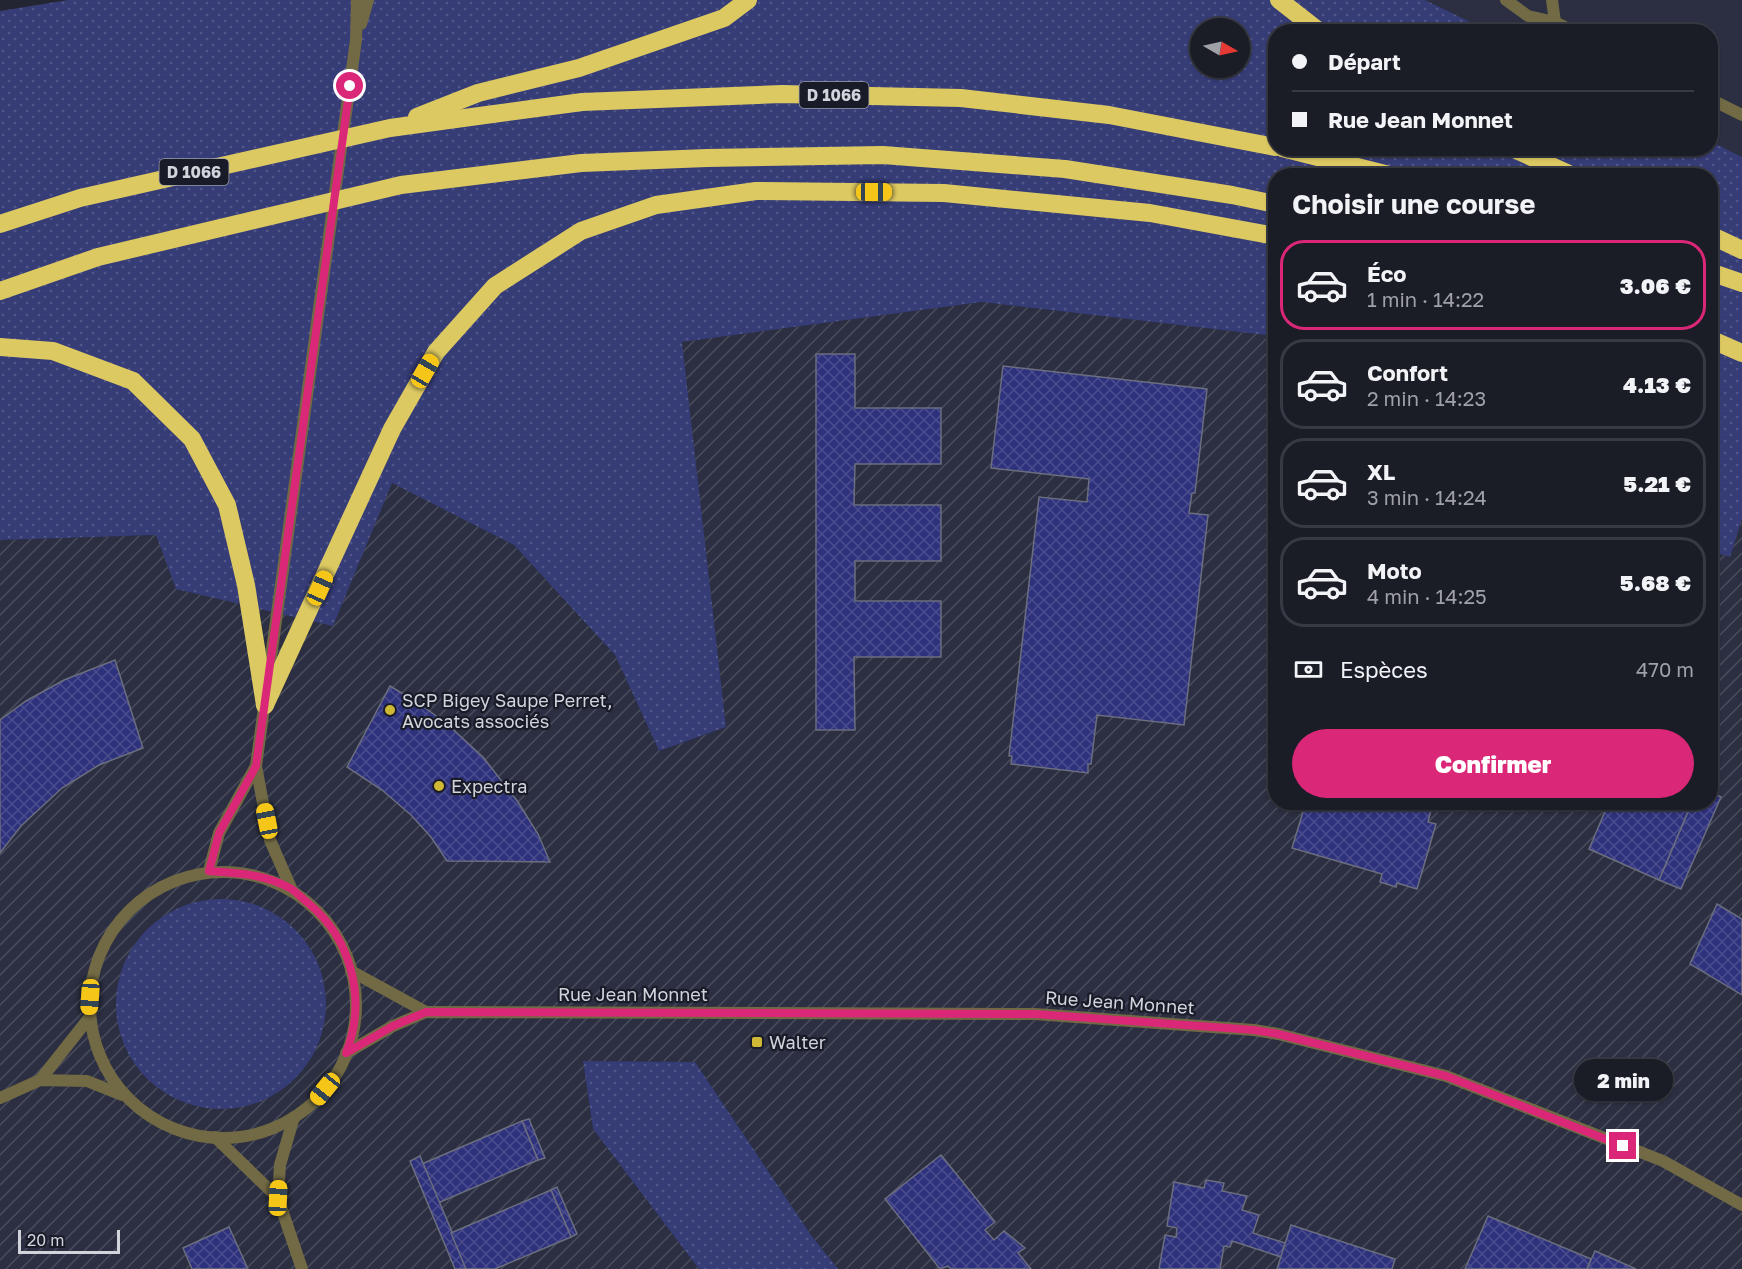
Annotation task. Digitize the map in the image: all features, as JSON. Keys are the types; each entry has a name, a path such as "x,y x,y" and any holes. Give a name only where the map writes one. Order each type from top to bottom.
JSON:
{"highway":[{"path":"390,128 478,93 579,68 724,18 748,0"},
{"path":"1279,0 1310,24"},
{"name":"D 1066","path":"0,224 80,198 390,128 582,102 806,94 961,98 1109,115 1268,146"},
{"path":"0,291 98,257 401,185 581,163 883,155 1065,169 1268,203"},
{"path":"1314,156 1362,168"},
{"path":"1529,156 1556,168"},
{"path":"265,705 392,429 436,352 495,286 581,231 656,205 756,191 944,193 1150,213 1268,235"},
{"path":"1718,240 1742,250"},
{"path":"1718,275 1742,283"},
{"path":"1718,342 1742,353"},
{"path":"0,347 53,351 133,381 192,439 226,504 246,585 265,705"}],"street":[{"path":"291,888 270,840 256,766 356,40 357,0"},
{"path":"356,40 368,0"},
{"path":"1506,0 1528,16 1560,24"},
{"path":"1552,0 1556,22"},
{"path":"1718,103 1742,115"},
{"path":"209,871 219,833 256,766"},
{"path":"0,1098 40,1080 87,1081 122,1095 155,1121 194,1136 236,1139 277,1128 312,1105 338,1073 354,1033 356,991 346,951 323,915 291,888 251,873 209,871 169,882 133,904 107,937 95,967 92,976 89,1018 100,1059 122,1095"},
{"name":"Rue Jean Monnet","path":"351,971 426,1012"},
{"name":"Rue Jean Monnet","path":"346,1053 393,1026 426,1012 1035,1014 1254,1030 1446,1076 1663,1161 1742,1205"},
{"path":"40,1080 89,1018"},
{"path":"294,1117 280,1165 278,1198 302,1269"},
{"path":"215,1137 278,1198"}],"shaded area":[{"path":"68,0 1425,0 1475,24 1268,24 1268,156 1718,156 1718,145 1742,157 1742,519 1730,557 1718,553 1718,168 1268,168 1268,335 982,302 682,342 726,727 659,751 615,655 514,545 392,483 333,626 176,589 156,535 0,540 0,11"},
{"path":"1425,0 1742,0 1742,157 1718,145 1718,24 1475,24"},
{"path":"982,302 1268,335 1268,810 1718,810 1718,553 1730,557 1742,519 1742,1269 838,1269 811,1235 695,1062 583,1061 593,1129 699,1269 0,1269 0,540 156,535 392,482 514,545 615,655 659,751 726,727 681,342"},
{"path":"211,899 231,899 252,903 271,911 302,937 314,954 322,973 326,1004 322,1035 314,1054 288,1085 271,1097 252,1105 231,1109 211,1109 190,1105 171,1097 140,1071 128,1054 120,1035 116,1014 116,994 120,973 128,954 154,923 171,911 190,903"},
{"path":"583,1061 695,1062 811,1235 838,1269 699,1269 593,1129"}],"building":[{"path":"816,354 855,354 855,408 941,408 941,464 855,464 854,505 941,505 941,561 855,561 855,601 941,601 941,657 854,657 855,730 816,730"},
{"path":"1003,366 1207,389 1195,493 1192,493 1189,513 1208,515 1184,725 1097,715 1088,773 1011,764 1012,756 1009,756 1039,497 1087,502 1089,479 991,468"},
{"path":"115,660 143,748 99,765 62,788 21,826 0,853 0,720 26,701 64,680"},
{"path":"390,686 446,723 483,757 518,802 538,834 550,862 447,861 431,837 411,815 382,790 347,767"},
{"path":"1304,810 1431,810 1428,822 1436,824 1417,889 1397,883 1396,887 1380,882 1382,874 1292,848"},
{"path":"1606,810 1689,810 1659,880 1589,849"},
{"path":"1689,810 1715,810 1681,889 1659,880"},
{"path":"1717,904 1742,919 1742,995 1690,964"},
{"path":"529,1119 545,1158 538,1160 522,1121"},
{"path":"522,1121 538,1160 438,1203 422,1164"},
{"path":"941,1155 995,1222 985,1230 994,1240 1004,1231 1025,1248 1018,1253 1031,1269 951,1269 948,1266 940,1269 885,1199"},
{"path":"420,1156 466,1269 455,1269 410,1161"},
{"path":"1206,1180 1224,1183 1222,1191 1247,1196 1242,1210 1259,1215 1253,1233 1285,1243 1281,1257 1232,1241 1230,1247 1224,1246 1220,1269 1159,1269 1165,1235 1176,1237 1177,1228 1167,1226 1174,1182 1204,1188"},
{"path":"557,1187 577,1234 571,1237 551,1190"},
{"path":"551,1190 571,1237 495,1269 466,1269 451,1233"},
{"path":"1488,1216 1591,1259 1587,1269 1465,1269"},
{"path":"1291,1225 1395,1259 1392,1269 1277,1269"},
{"path":"229,1227 248,1269 192,1269 183,1248"},
{"path":"1595,1251 1636,1269 1587,1269"}],"place":[{"name":"SCP Bigey Saupe Perret, Avocats associés","path":"390,710"},
{"name":"Expectra","path":"439,786"},
{"name":"Walter","path":"757,1042"}],"route":[{"path":"350,86 256,766 219,833 209,871 251,873 291,888 323,915 346,951 356,991 354,1033 346,1053 393,1026 426,1012 694,1011 1035,1014 1254,1030 1278,1034 1446,1076 1623,1146"}]}
